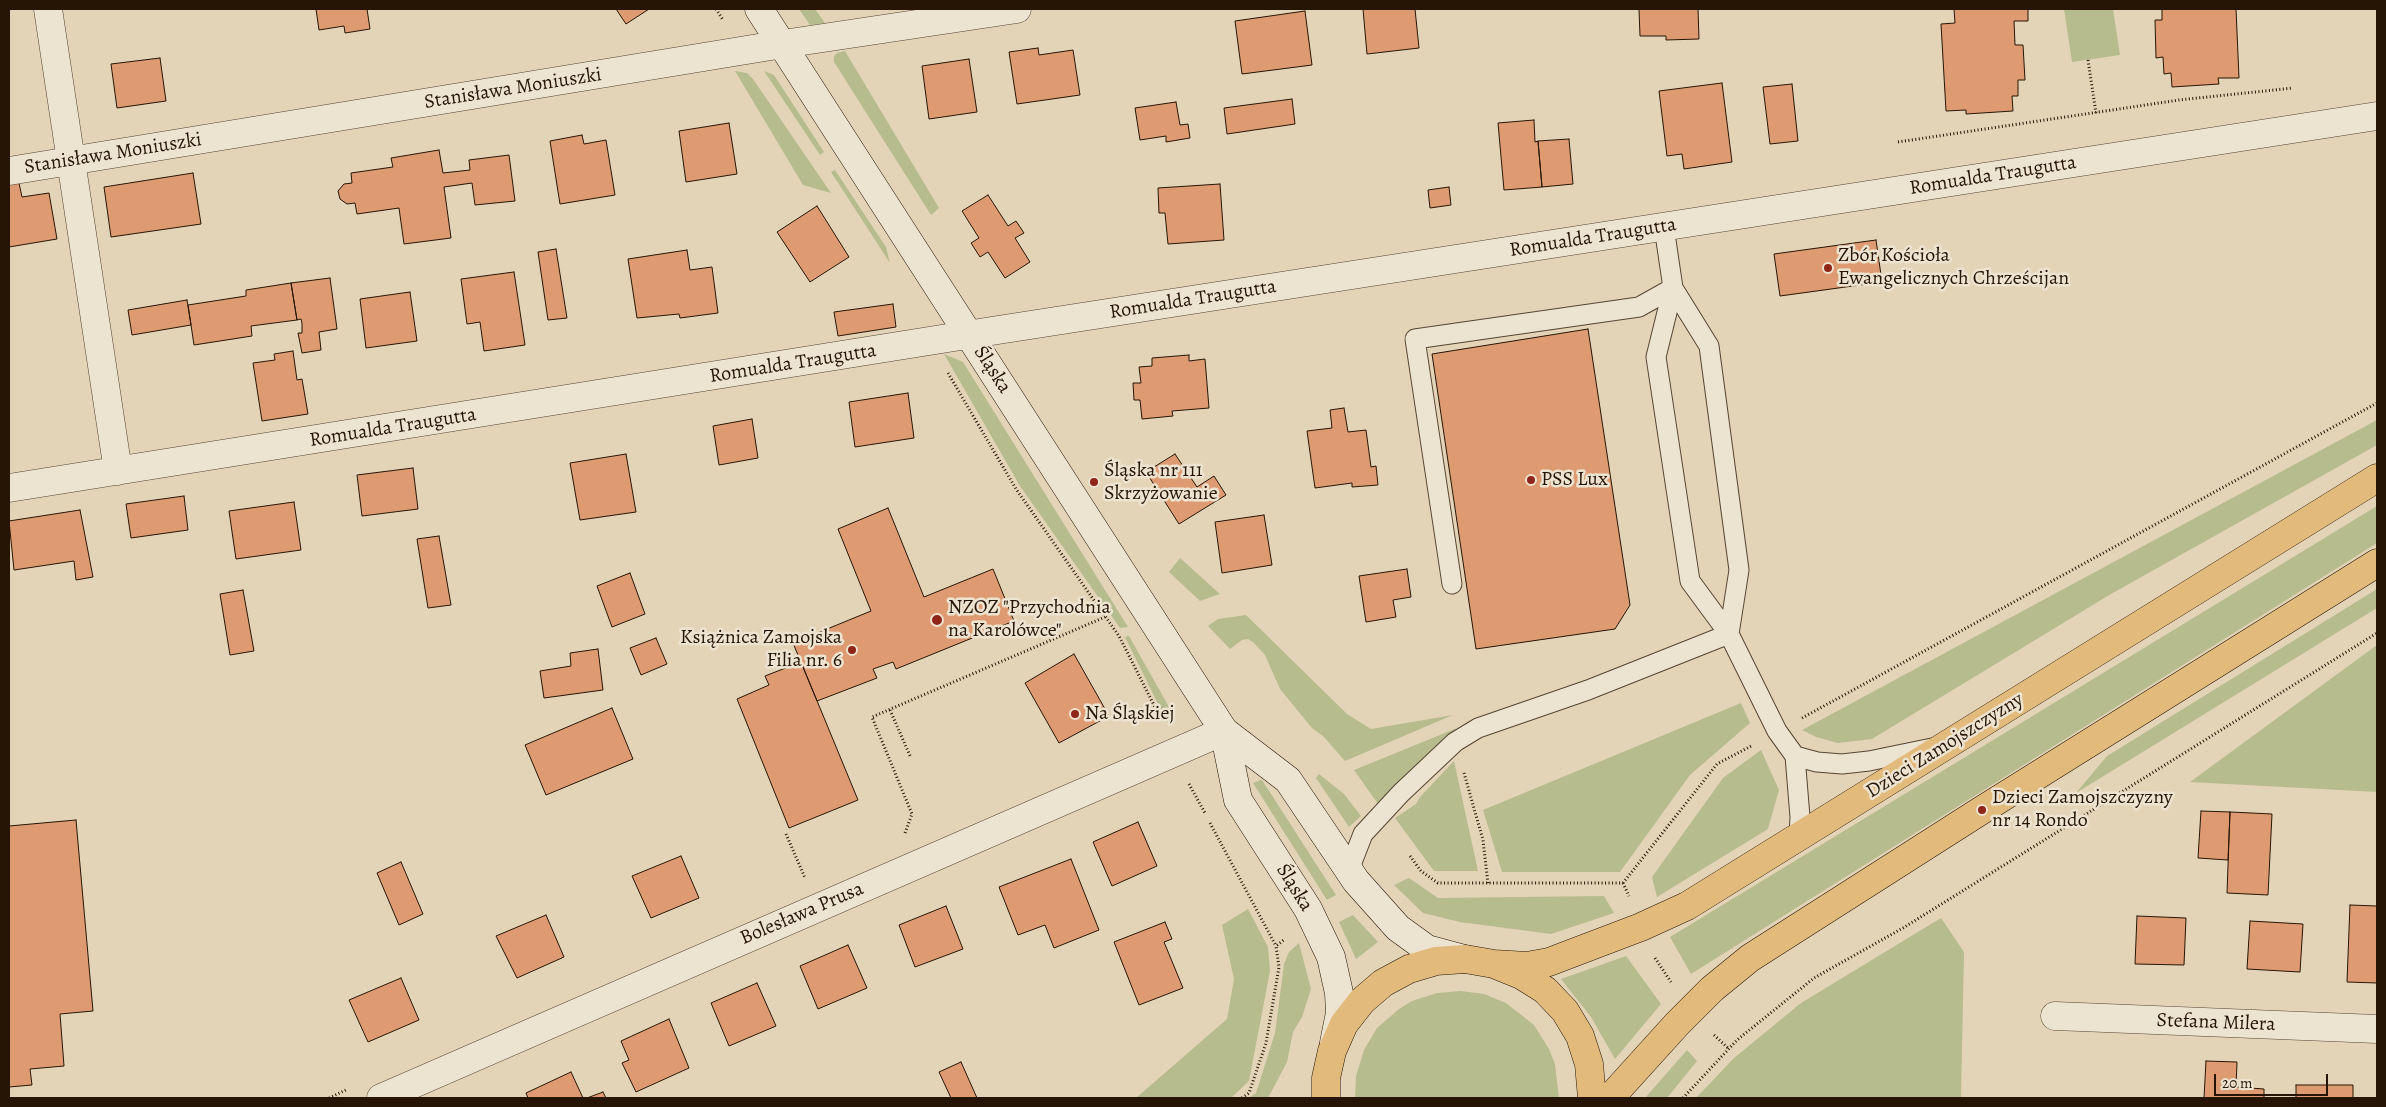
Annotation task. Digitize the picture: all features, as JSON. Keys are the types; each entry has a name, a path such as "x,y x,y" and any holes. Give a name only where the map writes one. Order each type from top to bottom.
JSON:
{"main road":[{"name":"Dzieci Zamojszczyzny","path":"1494,964 1527,966 1549,962 1641,927 1687,906 2377,478"},
{"path":"1610,1098 1677,1024 1712,990 1750,958 1990,805 2377,563"},
{"path":"1308,1098 1344,1024 1362,1001 1383,983 1409,969 1436,961 1465,959 1494,964 1521,974 1545,990 1565,1011 1580,1036 1589,1064 1592,1098"},
{"path":"1326,1098 1326,1078 1331,1054"}],"street":[{"path":"48,9 118,471"},
{"name":"Śląska","path":"759,9 1224,731 1288,780 1349,870 1383,911 1416,942 1440,954 1465,959"},
{"name":"Stanisława Moniuszki","path":"9,171 782,44 1017,9"},
{"name":"Romualda Traugutta","path":"9,488 2377,116"},
{"name":"Śląska","path":"1224,731 1238,800 1308,909 1337,974 1340,1012 1331,1054"},
{"name":"Bolesława Prusa","path":"381,1098 1224,731"},
{"name":"Stefana Milera","path":"2055,1016 2377,1029"}],"lane":[{"path":"1664,227 1673,288 1656,357 1690,581 1729,634 1777,731 1796,756 1800,817 1799,836"},
{"path":"1452,584 1415,339 1639,307 1673,288"},
{"path":"1673,288 1709,346 1739,570 1729,634"},
{"path":"1349,870 1364,834 1401,793 1455,742 1478,728 1588,690 1729,634"},
{"path":"1796,756 1817,762 1842,764 1869,761 1947,745"}],"path":[{"path":"2088,60 2096,113"},
{"path":"1898,142 2179,100 2293,88"},
{"path":"947,372 1016,489 1119,636 1159,716"},
{"path":"1410,856 1421,871 1438,883 1623,883 1717,764 2050,584 2377,403"},
{"path":"904,836 912,814 872,718 1105,617"},
{"path":"1683,1098 1729,1049 1814,978 1920,918 2377,633"},
{"path":"890,710 911,758"},
{"path":"1185,776 1276,946 1279,967 1266,1043 1249,1093 1242,1098"},
{"path":"1472,802 1483,840 1488,884"},
{"path":"786,834 805,878"},
{"path":"1276,946 1287,936"},
{"path":"1653,954 1673,984"},
{"path":"1710,1031 1729,1049"}],"green space":[{"path":"799,9 815,9 825,23 810,25"},
{"path":"2064,9 2113,9 2120,55 2072,62"},
{"path":"845,51 939,208 931,215 834,62 834,56 837,53"},
{"path":"735,71 747,73 753,79 831,193 803,185"},
{"path":"764,71 774,75 824,152 820,155"},
{"path":"835,170 886,247 890,263 831,172"},
{"path":"944,354 963,362 1128,627 1120,628 1020,486"},
{"path":"2377,420 2377,445 2111,594 1872,739 1838,743 1816,737 1802,730"},
{"path":"2377,506 2377,543 1691,974 1670,937"},
{"path":"1180,558 1220,594 1200,601 1169,572"},
{"path":"2377,589 2377,608 2076,793 2107,756"},
{"path":"1246,615 1347,714 1371,729 1453,715 1345,761 1323,736 1312,728 1280,689 1265,655 1254,643 1248,639 1242,640 1230,649 1208,626 1218,619"},
{"path":"1129,636 1169,707 1171,723 1168,724 1125,637"},
{"path":"2377,645 2377,792 2190,782"},
{"path":"1741,703 1750,723 1690,775 1620,872 1502,872 1483,810"},
{"path":"1457,728 1378,804 1354,770"},
{"path":"1761,750 1779,790 1768,829 1657,897 1652,877 1723,778"},
{"path":"1454,761 1478,871 1434,871 1395,818 1416,804 1420,797"},
{"path":"1319,774 1344,794 1361,816 1349,827 1316,778"},
{"path":"1262,780 1336,895 1327,900 1253,783"},
{"path":"1409,878 1438,898 1604,896 1614,913 1551,934 1460,922 1423,913 1394,885"},
{"path":"1248,909 1268,947 1270,971 1249,1081 1231,1098 1136,1098 1227,1019 1234,979 1222,925"},
{"path":"1353,915 1378,942 1356,959 1339,922"},
{"path":"1941,918 1964,952 1961,1098 1696,1098 1734,1058 1801,1003"},
{"path":"1299,943 1311,989 1302,1017 1293,1032 1287,1062 1268,1098 1249,1098 1256,1093 1275,1033 1284,964 1289,952"},
{"path":"1626,956 1661,1004 1615,1059 1591,1017 1561,979"},
{"path":"1461,991 1484,994 1506,1003 1534,1025 1549,1049 1555,1064 1559,1098 1355,1098 1356,1076 1364,1050 1377,1028 1399,1009 1412,1001 1437,993"},
{"path":"1687,1050 1697,1061 1667,1098 1645,1098"}],"building":[{"path":"316,9 367,9 370,29 345,33 344,26 319,30"},
{"path":"616,9 649,9 626,24"},
{"path":"1363,9 1415,9 1419,48 1367,54"},
{"path":"1639,9 1698,9 1699,39 1666,40 1666,36 1640,36"},
{"path":"1954,9 2028,9 2028,21 2014,21 2015,45 2023,45 2025,80 2018,80 2018,96 2012,96 2013,111 1966,114 1966,110 1946,111 1941,24 1955,23"},
{"path":"2162,9 2236,9 2239,78 2218,78 2219,84 2172,87 2171,73 2164,74 2163,57 2156,58 2155,20 2162,20"},
{"path":"1305,11 1312,65 1242,74 1235,21"},
{"path":"1038,48 1039,55 1073,50 1080,95 1017,104 1009,52"},
{"path":"160,58 166,101 117,108 111,64"},
{"path":"969,59 977,112 929,119 922,66"},
{"path":"1722,83 1732,162 1684,169 1682,154 1667,156 1659,91"},
{"path":"1792,84 1798,141 1770,144 1763,87"},
{"path":"1292,99 1295,124 1227,134 1224,108"},
{"path":"1176,102 1180,125 1188,124 1190,138 1166,142 1166,136 1140,140 1135,108"},
{"path":"1534,120 1535,142 1538,141 1542,187 1504,190 1498,123"},
{"path":"729,123 737,174 686,182 679,131"},
{"path":"582,135 584,144 606,140 615,195 560,204 550,141"},
{"path":"1569,139 1573,184 1542,187 1538,141"},
{"path":"439,150 443,173 470,170 469,160 509,155 515,201 475,205 472,183 444,187 451,238 404,244 399,208 357,214 355,203 347,204 340,199 338,191 344,184 352,183 351,173 393,167 391,158"},
{"path":"193,173 201,224 111,237 104,187"},
{"path":"19,183 22,197 49,193 57,239 9,247 9,184"},
{"path":"1220,184 1224,240 1168,244 1165,213 1159,213 1158,188"},
{"path":"1449,187 1451,205 1430,208 1428,190"},
{"path":"988,195 1008,226 1016,221 1024,233 1015,238 1030,262 1005,278 988,252 980,257 971,243 979,238 962,211"},
{"path":"817,206 849,257 810,282 777,232"},
{"name":"Zbór Kościoła Ewangelicznych Chrześcijan","path":"1876,240 1882,282 1780,296 1774,254"},
{"path":"556,249 567,318 548,320 538,252"},
{"path":"687,250 690,270 712,267 718,313 680,318 679,314 637,318 628,259"},
{"path":"514,272 525,345 484,351 480,322 467,324 461,279"},
{"path":"330,278 337,329 319,332 321,350 302,353 298,333 302,333 302,323 301,319 297,320 291,283"},
{"path":"291,283 297,320 251,326 252,336 194,345 188,305 246,296 246,290"},
{"path":"410,292 417,341 366,348 360,299"},
{"path":"187,300 191,325 132,335 128,310"},
{"path":"893,304 896,327 838,336 834,312"},
{"name":"PSS Lux","path":"1588,329 1630,605 1615,629 1476,649 1432,354"},
{"path":"293,351 297,380 302,379 308,414 262,421 253,363 275,360 274,354"},
{"path":"1189,355 1189,361 1205,359 1209,408 1172,411 1173,416 1142,419 1140,400 1134,400 1133,383 1141,383 1139,367 1152,366 1152,358"},
{"path":"908,393 914,438 855,447 849,402"},
{"path":"1344,408 1348,432 1366,430 1371,467 1376,466 1378,485 1352,487 1352,483 1315,488 1307,431 1332,428 1330,410"},
{"path":"752,419 758,458 719,465 713,426"},
{"path":"626,454 636,512 580,520 570,463"},
{"path":"1175,454 1197,487 1214,476 1226,495 1179,524 1146,472"},
{"path":"413,468 418,509 362,516 357,475"},
{"path":"184,496 188,530 131,538 126,504"},
{"path":"294,502 301,550 236,559 229,511"},
{"path":"888,508 924,597 993,569 1014,621 896,669 893,662 873,669 877,678 817,701 793,643 871,611 838,529"},
{"path":"80,510 93,577 76,580 74,561 14,570 9,521"},
{"path":"1264,515 1272,565 1222,573 1215,522"},
{"path":"439,536 451,605 428,608 417,539"},
{"path":"1407,569 1411,597 1393,600 1396,617 1366,622 1359,576"},
{"path":"630,573 645,614 612,627 597,586"},
{"path":"243,590 254,651 230,655 220,594"},
{"path":"656,638 667,664 641,675 630,648"},
{"path":"598,649 603,690 544,698 540,671 571,666 570,653"},
{"path":"1074,654 1109,716 1059,743 1025,683"},
{"path":"801,662 858,800 789,828 737,699 769,685 765,676"},
{"path":"612,708 633,759 546,795 525,745"},
{"path":"2201,811 2230,812 2228,860 2198,858"},
{"path":"2230,812 2272,814 2268,895 2227,893"},
{"path":"76,820 93,1011 60,1014 64,1066 30,1069 32,1085 9,1087 9,826"},
{"path":"1138,822 1157,866 1112,886 1093,842"},
{"path":"681,856 699,898 651,918 632,876"},
{"path":"1071,859 1099,930 1054,948 1045,925 1018,935 999,887"},
{"path":"401,862 423,914 399,925 377,873"},
{"path":"2350,905 2377,906 2377,983 2347,982"},
{"path":"946,906 963,949 915,967 899,925"},
{"path":"546,915 564,957 517,978 496,936"},
{"path":"2137,916 2186,918 2184,965 2135,964"},
{"path":"2250,921 2303,924 2300,972 2247,969"},
{"path":"1165,922 1172,939 1164,942 1183,988 1139,1005 1114,942"},
{"path":"848,945 867,988 818,1009 800,966"},
{"path":"401,978 419,1020 368,1042 349,1000"},
{"path":"757,983 776,1026 729,1046 711,1003"},
{"path":"669,1019 689,1068 636,1092 622,1063 629,1060 621,1041"},
{"path":"2206,1061 2237,1062 2236,1087 2264,1089 2264,1098 2204,1098"},
{"path":"961,1062 977,1098 951,1098 939,1072"},
{"path":"571,1072 583,1098 528,1098 526,1093"},
{"path":"2296,1085 2353,1085 2353,1098 2296,1098"},
{"path":"603,1092 606,1098 587,1098"}],"place":[{"name":"Zbór Kościoła Ewangelicznych Chrześcijan","path":"1828,268"},
{"name":"PSS Lux","path":"1531,480"},
{"name":"Śląska nr 111 Skrzyżowanie","path":"1094,482"},
{"name":"NZOZ \"Przychodnia na Karolówce\"","path":"937,620"},
{"name":"Książnica Zamojska Filia nr. 6","path":"852,650"},
{"name":"Na Śląskiej","path":"1075,714"},
{"name":"Dzieci Zamojszczyzny nr 14 Rondo","path":"1982,810"}]}
